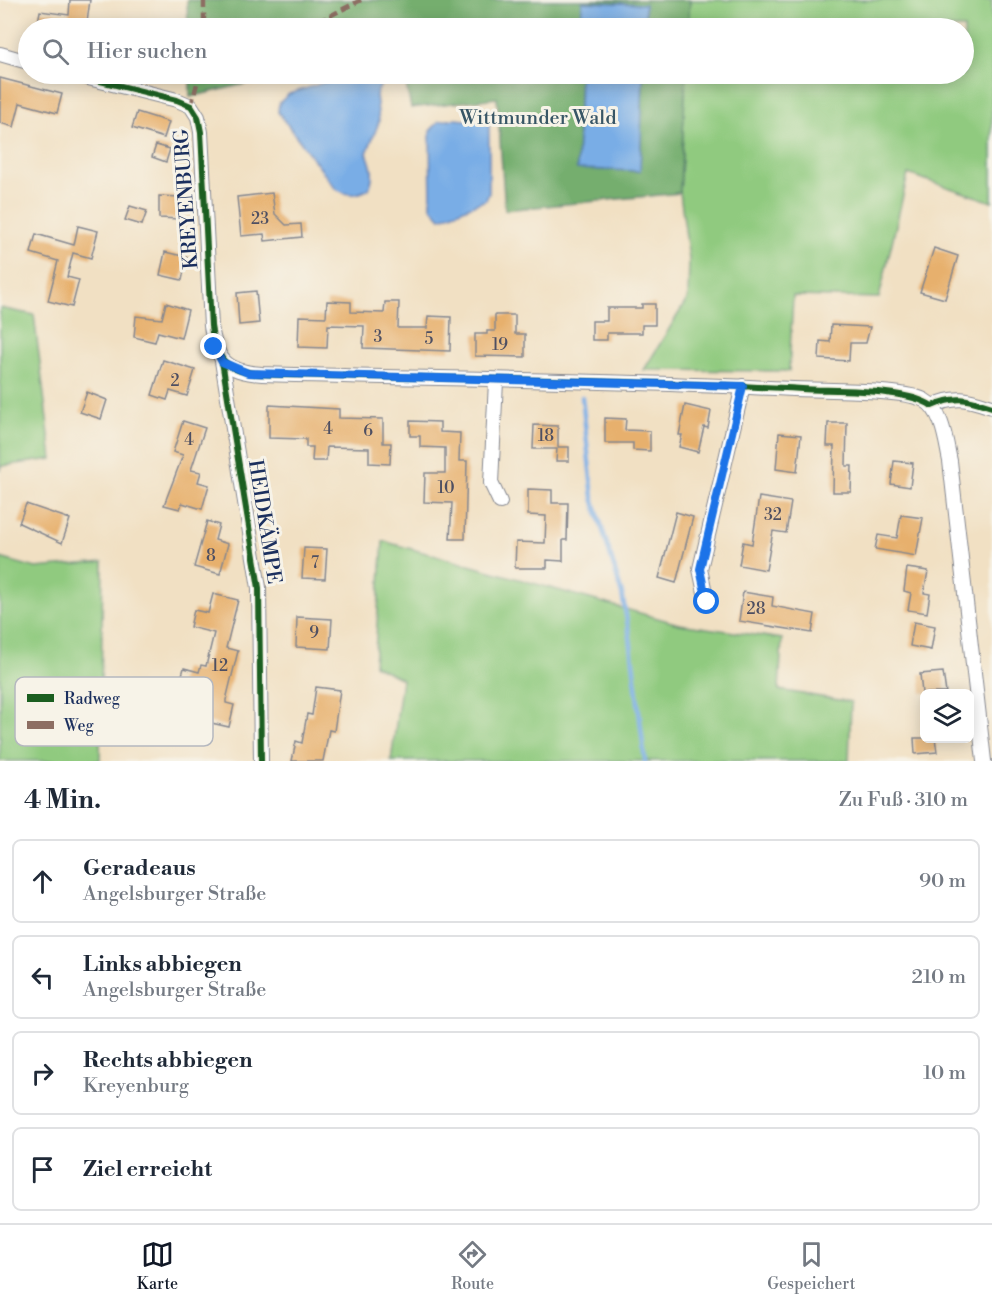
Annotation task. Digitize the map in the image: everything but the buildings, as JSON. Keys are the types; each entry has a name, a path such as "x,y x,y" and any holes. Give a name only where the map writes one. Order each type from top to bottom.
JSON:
{"street":[{"path":"0,54 18,59"},
{"name":"KREYENBURG","path":"112,84 177,100 191,106 198,117 202,150 211,326 214,347 228,365"},
{"path":"228,365 255,374 743,386 884,393 923,399 932,406 940,420 950,461 984,761"},
{"name":"HEIDKÄMPE","path":"228,365 259,588 261,761"},
{"path":"496,381 491,483 500,502"},
{"path":"707,602 700,569 743,386"},
{"path":"932,406 950,398 967,399 992,407"}],"green space":[{"path":"187,0 690,0 689,18 645,18 645,4 583,2 582,18 188,18"},
{"path":"690,0 992,0 992,202 908,174 879,298 793,296 789,371 644,370 688,298 689,259 680,193 685,84 974,84 974,18 689,18"},
{"path":"190,84 245,84 190,97"},
{"name":"Wittmunder Wald","path":"406,84 580,84 577,169 640,171 643,84 685,84 680,193 505,210 497,98 411,108"},
{"path":"0,308 34,315 52,459 2,466 0,471"},
{"path":"383,541 679,624 782,639 779,690 851,702 849,761 391,761 402,679 374,665"},
{"path":"0,558 36,568 103,562 101,677 15,677 15,746 100,746 100,761 0,761"}],"water":[{"path":"582,2 645,4 645,18 581,18"},
{"path":"320,84 381,84 376,95 379,122 367,153 372,171 369,189 351,194 343,193 335,188 278,112 279,103 289,94"},
{"path":"580,84 643,84 640,171 577,169"},
{"path":"455,119 489,122 489,193 486,200 441,218 431,207 430,131 439,121"}],"waterway":[{"path":"582,397 593,498 622,594 630,637 645,761"}],"marked path":[{"path":"204,0 204,18"},
{"path":"326,18 361,0"},
{"path":"191,106 197,84"}],"cycle path":[{"path":"112,84 177,100 191,106 198,117 201,132 211,326 216,348 220,356 231,367 262,374 851,391 906,396 932,406 948,400 962,399 992,407"},
{"path":"222,361 259,588 261,761"}],"route":[{"path":"214,347 222,362 248,373 743,386 700,569 707,602"}]}
